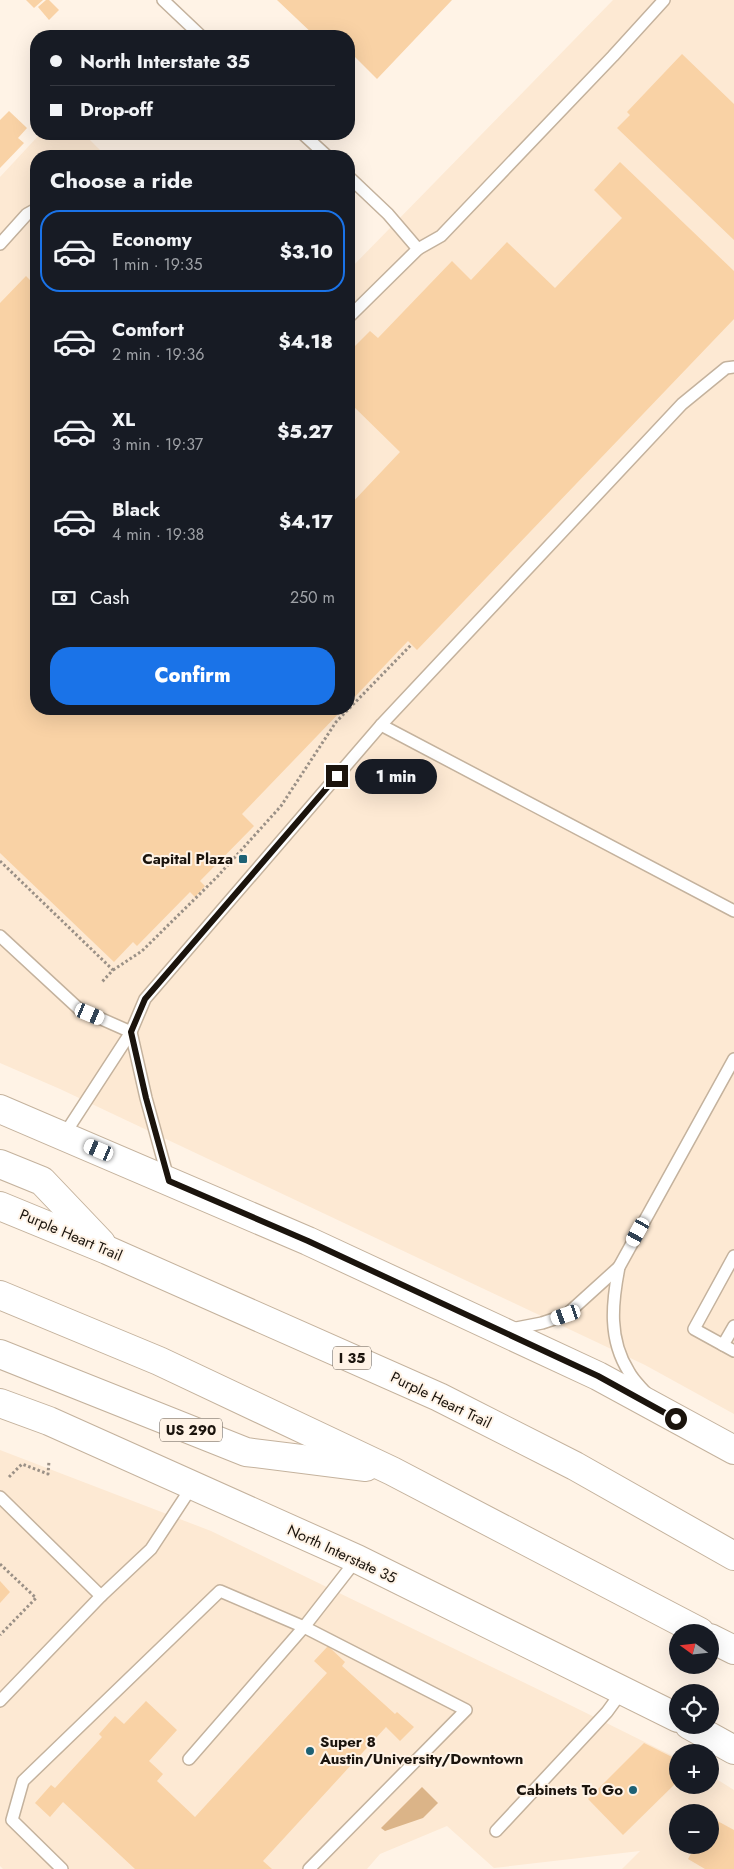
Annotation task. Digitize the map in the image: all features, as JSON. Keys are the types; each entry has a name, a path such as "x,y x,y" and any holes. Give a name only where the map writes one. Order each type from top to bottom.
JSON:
{"main road":[{"path":"0,1109 308,1241 598,1376 734,1450"},
{"path":"0,1164 42,1181 107,1250"},
{"name":"Purple Heart Trail","path":"0,1206 107,1250 440,1397 575,1466 734,1556"},
{"path":"0,1295 159,1362 392,1471 685,1624"},
{"name":"US 290","path":"0,1354 246,1452 392,1471"},
{"name":"North Interstate 35","path":"0,1403 50,1421 357,1560 669,1713"},
{"path":"719,1642 734,1650"},
{"path":"705,1734 734,1750"}],"lane":[{"path":"163,0 195,30"},
{"path":"355,311 418,249 441,236 664,0"},
{"path":"310,140 320,150"},
{"path":"355,183 388,214 418,249"},
{"path":"0,244 30,212"},
{"path":"64,1135 131,1032 145,999 381,725 682,404 726,368 734,367"},
{"path":"381,725 734,911"},
{"path":"0,936 79,1009 131,1032"},
{"path":"131,1032 146,1098 169,1181"},
{"path":"501,1331 542,1323 566,1315 618,1267 734,1059"},
{"path":"734,1256 694,1329 734,1351"},
{"path":"618,1267 613,1302 615,1341 629,1372 661,1411"},
{"path":"723,1345 734,1326"},
{"path":"0,1701 101,1596 150,1549 193,1486"},
{"path":"0,1496 101,1596"},
{"path":"189,1759 304,1627 357,1560"},
{"path":"62,1869 12,1820 23,1781 220,1591 304,1627 466,1710 309,1869"},
{"path":"496,1831 607,1712 623,1690"}],"path":[{"path":"355,702 411,645"},
{"path":"101,983 113,970 142,951 217,877 280,806 336,722 343,715"},
{"path":"0,861 113,970"},
{"path":"9,1477 22,1464 48,1474 49,1461"},
{"path":"0,1564 36,1598 0,1635"}],"shaded area":[{"name":"Capital Plaza","path":"613,0 734,0 734,1414 645,1365 60,1089 0,1063 0,177 34,140 90,140 100,150 30,150 30,715 355,715 355,264"},
{"path":"0,1450 211,1531 669,1754 669,1794 719,1794 719,1781 734,1790 734,1869 622,1869 640,1851 494,1868 447,1826 380,1854 367,1869 3,1869 0,1866"},
{"path":"422,1787 438,1803 423,1818 385,1831 381,1828"}],"building":[{"path":"26,0 43,0 34,8"},
{"path":"46,0 49,0 59,10 49,20 38,7"},
{"path":"277,0 452,0 377,79 355,57 355,30 309,30"},
{"path":"682,54 734,104 734,240 617,128 630,115 627,112"},
{"path":"9,111 27,128 18,138 24,143 0,168 0,120"},
{"path":"620,162 734,271 734,319 417,650 408,641 355,697 355,500 400,452 355,408 355,346 370,331 378,338 452,261 471,280 507,242 555,288 622,218 594,190"},
{"path":"26,276 30,280 30,715 337,715 242,814 254,826 200,881 205,886 195,897 190,892 137,946 133,942 114,962 0,853 0,303"},
{"path":"0,1581 10,1592 0,1603"},
{"name":"Super 8 Austin/University/Downtown","path":"328,1646 345,1662 342,1666 395,1714 397,1712 414,1727 400,1741 386,1727 263,1861 272,1869 135,1869 63,1802 50,1817 35,1803 51,1785 55,1788 102,1737 99,1734 115,1716 124,1724 146,1701 177,1730 149,1761 163,1774 157,1781 195,1817 327,1673 314,1661"},
{"name":"Cabinets To Go","path":"644,1743 669,1756 669,1790 623,1835 588,1799"},
{"path":"719,1822 734,1830 734,1869 705,1869 688,1859 691,1854 719,1854"}],"place":[{"name":"Capital Plaza","path":"243,859"},
{"name":"Super 8 Austin/University/Downtown","path":"310,1751"},
{"name":"Cabinets To Go","path":"633,1790"}],"route":[{"path":"337,776 145,999 131,1032 146,1098 169,1181 308,1241 598,1376 676,1419"}]}
